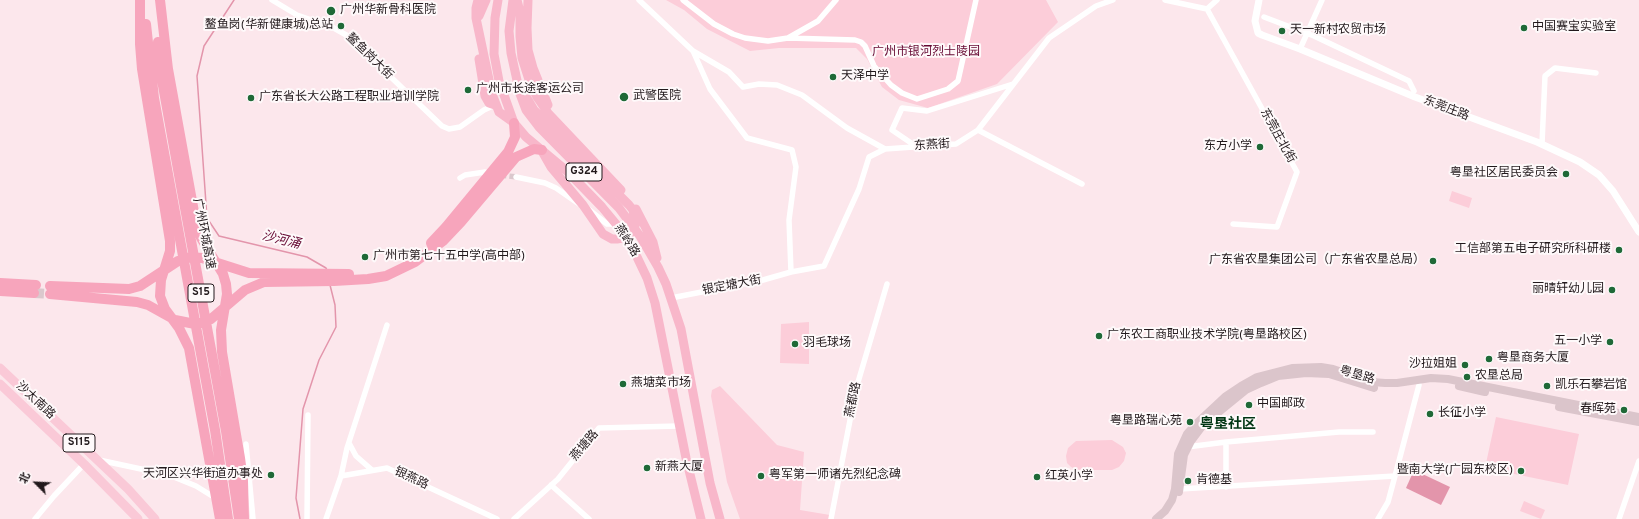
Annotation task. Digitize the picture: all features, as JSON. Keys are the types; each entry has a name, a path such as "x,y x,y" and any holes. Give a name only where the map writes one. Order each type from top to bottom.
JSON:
{"highway":[{"path":"140,0 140,44 142,69 170,241 170,251 167,265 160,287 161,300 168,313 180,325 187,341 220,519"},
{"name":"广州环城高速","path":"144,0 154,98 215,430 228,519"},
{"name":"广州环城高速","path":"155,0 159,57 165,96 226,431 238,519"},
{"path":"160,0 168,68 194,213 199,234 223,274 227,287 221,330 222,352 243,480 245,519"},
{"path":"148,305 180,325 198,324 208,321 215,316 225,304 245,290 264,282 363,280 391,274 415,262 432,250 449,234 508,152 515,138 514,123 499,112 492,94 476,18 478,0"},
{"path":"486,0 478,22 476,41 485,96 489,103 495,105"},
{"name":"燕岭路","path":"498,0 495,18 494,54 499,81 514,123 526,137 557,162 585,189 616,224 637,257 651,290 658,316 691,482 701,519"},
{"name":"燕岭路","path":"513,0 510,41 516,75 523,102 532,118 619,208 640,236 658,267 672,298 681,329 710,483 720,519"},
{"path":"517,0 520,12 522,58 530,83 537,97 542,106 616,183 634,205 653,242 658,267"},
{"path":"528,0 527,39 530,59 543,96 557,122"},
{"path":"168,313 148,305 132,301 50,290 129,289 140,286 167,265 184,258 202,258 240,271 263,274 351,274 373,273 389,269 409,259 427,246 468,207 516,156 534,149 542,150 546,159 603,234 612,239 622,239 627,237 633,230 635,220 633,210 534,110 516,75"},
{"path":"205,245 218,258 240,271"},
{"path":"202,258 214,264 223,274"},
{"path":"0,283 35,289 0,291"},
{"path":"221,330 229,310 245,290"}],"main road":[{"name":"粤垦路","path":"1156,519 1165,511 1172,500 1175,489 1178,454 1187,434 1226,396 1241,386 1257,377 1286,369 1322,367 1333,369 1372,382 1385,384 1431,378 1448,379 1639,416"},
{"name":"沙太南路","path":"0,368 132,493 155,519"},
{"name":"粤垦路","path":"1165,519 1174,508 1180,490 1183,462 1187,447 1196,433 1203,425 1235,398 1261,382 1292,373 1329,374 1371,387 1383,389 1395,389 1436,383 1450,384 1639,422"},
{"name":"沙太南路","path":"0,384 84,464 138,519"}],"street":[{"name":"鳌鱼岗大街","path":"272,0 297,15 339,30 355,41 388,75 442,126 453,129 460,127 484,110 495,105"},
{"path":"639,0 693,51 729,72 743,87 759,84 777,85 802,95 848,128 885,149"},
{"path":"684,0 714,24 739,36 768,41 788,38 855,40 861,42 865,46 874,66 891,85 902,93 917,99 948,89 958,81 976,0"},
{"path":"788,38 818,21 836,0"},
{"name":"东燕街","path":"885,149 956,144 978,130 1049,38 1096,6 1113,0"},
{"path":"1165,0 1208,9 1217,0"},
{"name":"东莞庄路","path":"1259,0 1255,21 1258,33 1420,99 1542,144 1580,162 1599,176 1616,195 1639,232"},
{"path":"1300,49 1322,0"},
{"name":"东莞庄北街","path":"1208,9 1297,172 1277,227 1233,224"},
{"path":"1264,17 1307,33 1409,81 1414,91"},
{"path":"693,51 710,89 747,138 792,150 796,167 789,220 791,272 824,266 859,189 870,157 885,149"},
{"path":"1542,144 1545,76 1555,68 1596,73"},
{"path":"917,147 892,130 902,108 927,111 1014,84"},
{"path":"978,130 1082,184"},
{"path":"460,178 465,175 485,172"},
{"path":"516,178 545,183 556,188 578,204 591,210 607,224 616,224"},
{"name":"银定塘大街","path":"672,298 763,280 791,272"},
{"name":"燕都路","path":"831,519 856,389 887,284"},
{"path":"326,519 341,476 349,443 387,325"},
{"path":"1378,519 1388,502 1419,385"},
{"path":"307,519 308,414"},
{"name":"燕塘路","path":"514,519 558,480 599,428 679,426"},
{"path":"1187,447 1339,432 1373,432"},
{"path":"1226,442 1226,487"},
{"path":"349,443 356,456 372,470"},
{"path":"246,444 253,519"},
{"path":"97,460 169,475 184,480 207,493 245,519"},
{"path":"1619,519 1639,461"},
{"path":"35,519 58,491 84,464"},
{"name":"银燕路","path":"341,476 387,468 497,519"},
{"path":"1180,490 1395,476"},
{"path":"551,485 589,519"}],"green space":[{"name":"广州市银河烈士陵园","path":"666,0 1046,0 1058,22 997,84 928,108 899,100 882,87 867,59 856,48 779,48 750,51 707,29 684,10"},
{"path":"1452,191 1472,198 1469,208 1449,201"},
{"name":"羽毛球场","path":"809,322 809,364 780,363 781,324"},
{"path":"720,386 777,445 804,452 800,510 830,515 829,519 740,519 727,482 711,396 712,390"},
{"path":"1496,417 1579,434 1568,485 1485,468"},
{"path":"1112,440 1123,447 1126,453 1124,461 1119,467 1112,470 1078,470 1071,467 1067,463 1066,456 1068,448 1076,441"},
{"path":"1524,501 1545,510 1541,519 1520,511"}],"shaded area":[{"path":"1414,470 1450,487 1441,505 1406,488"}],"waterway":[{"name":"沙河涌","path":"234,0 204,46 197,76 207,218 219,236 307,257 327,270"},
{"name":"沙河涌","path":"300,519 296,498 303,409 319,360 336,327 335,305 330,285"}],"tunnel":[{"path":"501,175 516,177"},
{"path":"34,293 50,294"}],"place":[{"name":"广州华新骨科医院","path":"331,11"},
{"name":"鳌鱼岗(华新健康城)总站","path":"341,26"},
{"name":"中国赛宝实验室","path":"1524,28"},
{"name":"天一新村农贸市场","path":"1282,31"},
{"name":"天泽中学","path":"833,77"},
{"name":"广州市长途客运公司","path":"468,90"},
{"name":"武警医院","path":"624,97"},
{"name":"广东省长大公路工程职业培训学院","path":"251,98"},
{"name":"东方小学","path":"1260,147"},
{"name":"粤垦社区居民委员会","path":"1566,174"},
{"name":"工信部第五电子研究所科研楼","path":"1619,250"},
{"name":"广州市第七十五中学(高中部)","path":"365,257"},
{"name":"广东省农垦集团公司（广东省农垦总局）","path":"1433,261"},
{"name":"丽晴轩幼儿园","path":"1612,290"},
{"name":"广东农工商职业技术学院(粤垦路校区)","path":"1099,336"},
{"name":"五一小学","path":"1610,342"},
{"name":"羽毛球场","path":"795,344"},
{"name":"粤垦商务大厦","path":"1489,359"},
{"name":"沙拉姐姐","path":"1465,365"},
{"name":"农垦总局","path":"1467,377"},
{"name":"燕塘菜市场","path":"623,384"},
{"name":"凯乐石攀岩馆","path":"1547,386"},
{"name":"中国邮政","path":"1249,405"},
{"name":"春晖苑","path":"1624,410"},
{"name":"长征小学","path":"1430,414"},
{"name":"粤垦路瑞心苑","path":"1190,422"},
{"name":"新燕大厦","path":"647,468"},
{"name":"暨南大学(广园东校区)","path":"1521,471"},
{"name":"天河区兴华街道办事处","path":"271,475"},
{"name":"粤军第一师诸先烈纪念碑","path":"761,476"},
{"name":"红英小学","path":"1037,477"},
{"name":"肯德基","path":"1188,481"}],"district":[{"name":"粤垦社区","path":"1228,425"}]}
